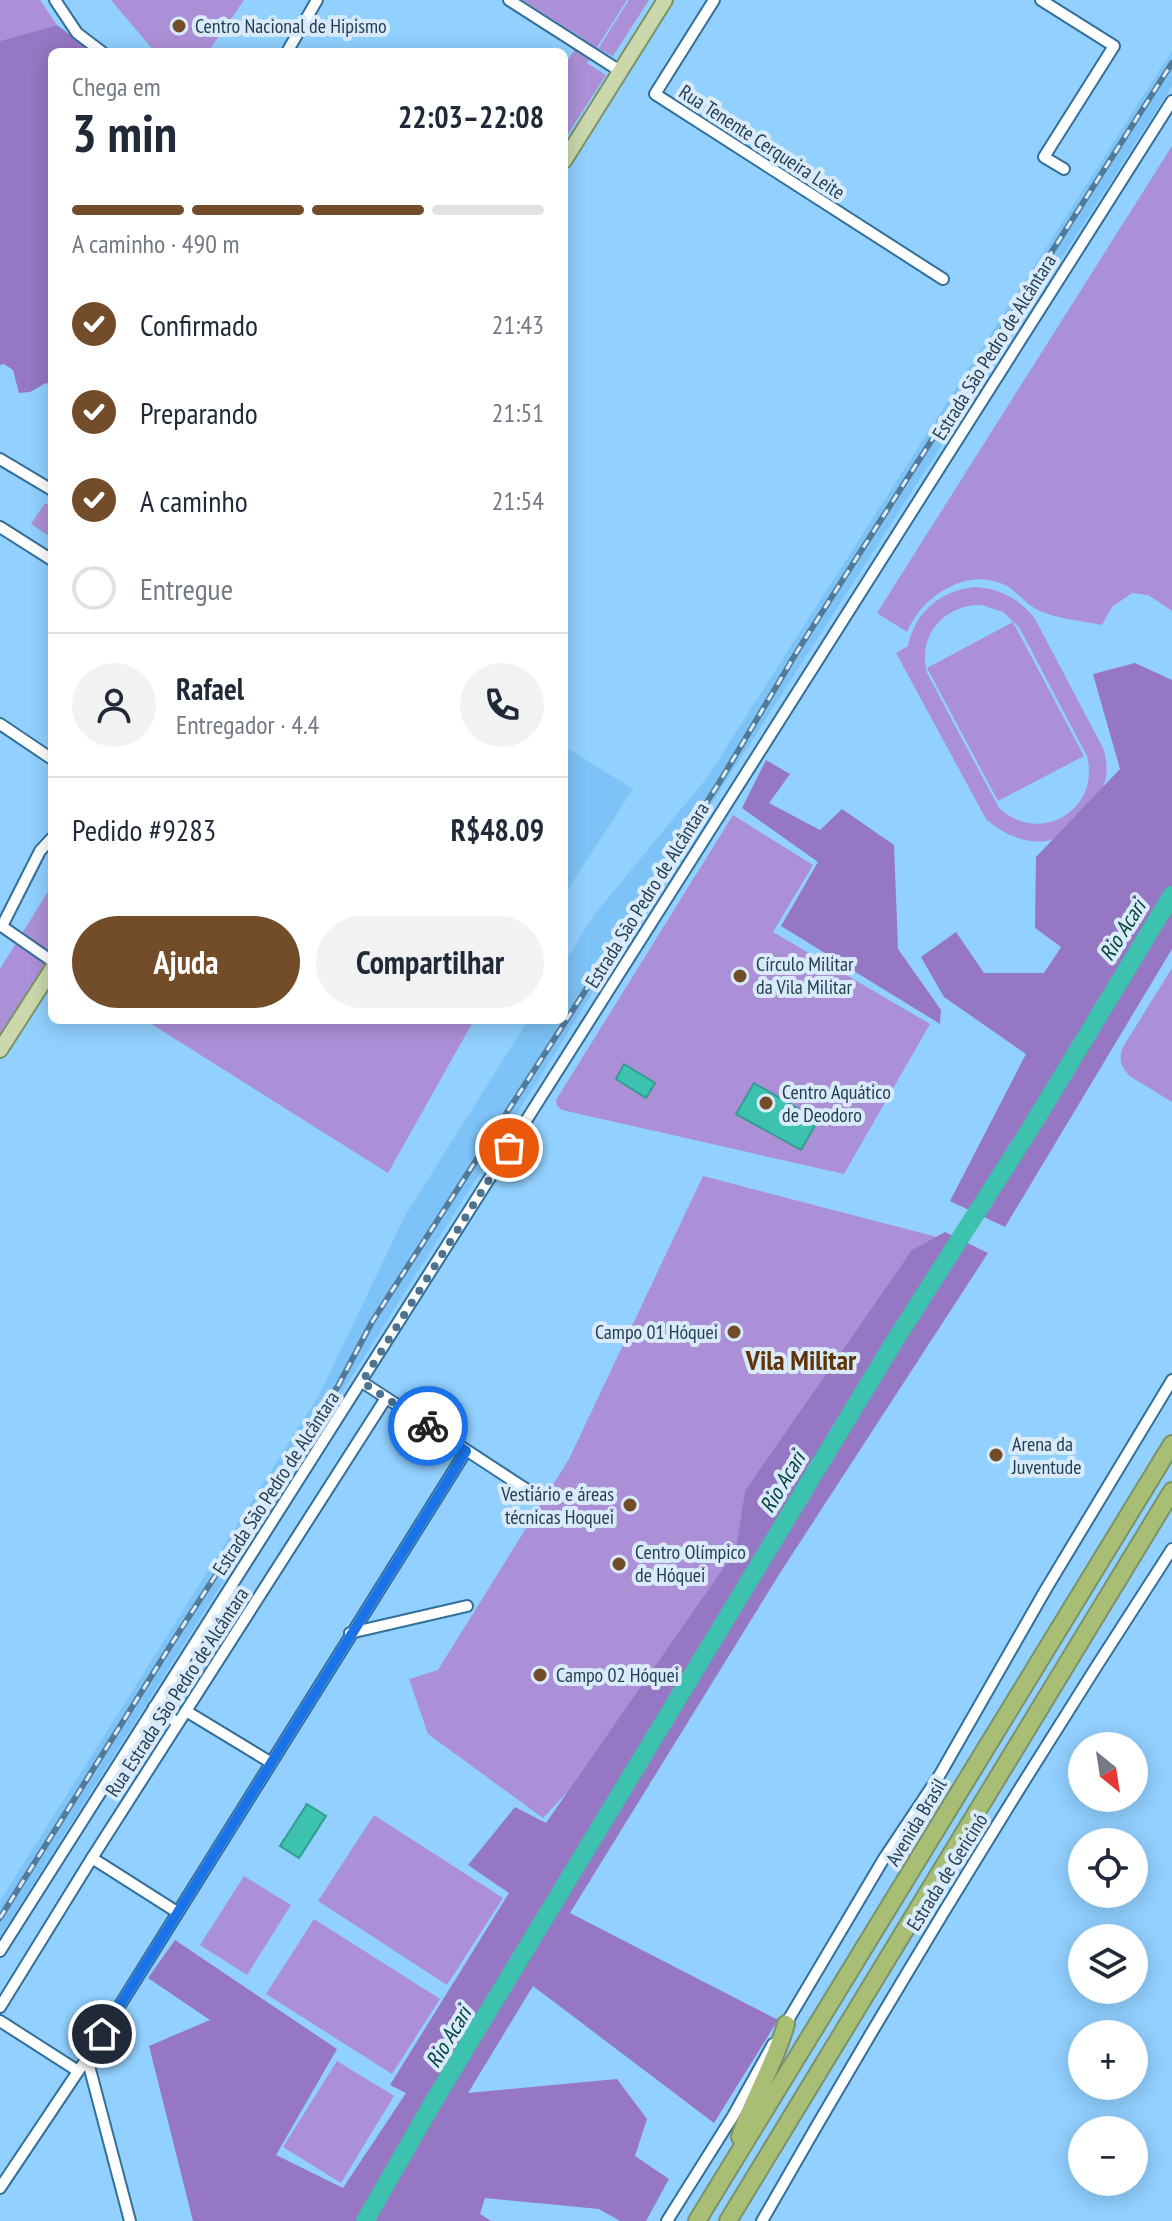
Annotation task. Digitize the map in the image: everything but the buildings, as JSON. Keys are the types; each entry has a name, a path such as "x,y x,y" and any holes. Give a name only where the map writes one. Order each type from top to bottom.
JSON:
{"highway":[{"name":"Avenida Brasil","path":"697,2221 1172,1444"},
{"path":"728,2221 1172,1491"},
{"path":"1140,1544 1172,1508"},
{"path":"734,2161 752,2105 776,2055 786,2024"}],"main road":[{"path":"568,155 665,0"},
{"path":"0,1050 48,975"}],"street":[{"path":"55,0 77,33 97,48"},
{"path":"289,48 317,0"},
{"path":"509,0 620,71"},
{"name":"Rua Tenente Cerqueira Leite","path":"714,0 655,94 943,279"},
{"path":"1041,0 1114,46 1044,157 1064,169"},
{"name":"Estrada São Pedro de Alcântara","path":"0,1951 1172,101"},
{"path":"0,459 48,488"},
{"path":"0,527 48,557"},
{"path":"0,724 48,756"},
{"path":"48,842 40,851 1,925 48,958"},
{"path":"667,2221 733,2116 883,1860 939,1776 1172,1380"},
{"path":"362,1382 535,1495"},
{"name":"Rua Estrada São Pedro de Alcântara","path":"0,2007 386,1398"},
{"path":"0,2188 87,2058 466,1451"},
{"name":"Estrada de Gericinó","path":"762,2221 908,1968 1172,1549"},
{"path":"350,1633 467,1606"},
{"path":"154,1707 178,1723"},
{"path":"186,1711 270,1762"},
{"path":"92,1858 177,1912"},
{"path":"0,2021 78,2071"},
{"path":"87,2058 130,2221"}],"shaded area":[{"path":"0,0 40,0 57,25 0,41"},
{"name":"Centro Nacional de Hipismo","path":"111,0 244,0 211,48 152,48"},
{"path":"522,0 627,0 587,63 606,75 568,134 568,60 582,38"},
{"path":"629,0 649,0 613,56 598,49"},
{"path":"57,25 88,48 48,48 48,384 30,392 19,393 13,370 0,365 0,41"},
{"path":"1172,51 1172,86 703,817 0,1937 0,1901 319,1395 405,1216 525,1024 568,1024 568,957 594,915 706,779"},
{"path":"1172,146 1172,611 1148,595 1132,593 1112,607 1102,625 1043,612 1007,586 992,580 977,579 962,582 935,596 923,607 907,632 877,613"},
{"path":"45,503 48,505 48,535 31,524"},
{"path":"974,587 1000,592 1015,599 1034,617 1104,750 1107,770 1101,790 1057,838 1028,841 1001,830 986,819 896,653 908,646 916,623 931,605 962,589","holes":["982,605 1003,612 1019,627 1087,756 1089,775 1085,792 1076,806 1064,816 1049,822 1032,824 1015,819 999,808 927,673 926,647 936,625 945,616 968,606"]},
{"path":"1013,622 1084,756 998,801 927,668"},
{"path":"1135,663 1172,680 1172,949 1005,1227 950,1201 1026,1054 944,997 921,957 956,932 984,973 1044,973 1061,947 1035,928 1036,857 1120,769 1093,674"},
{"path":"568,748 633,789 568,889"},
{"path":"766,760 790,774 769,803 820,830 842,809 894,845 898,949 941,1010 940,1024 781,926 818,862 742,808"},
{"name":"Círculo Militar da Vila Militar","path":"733,815 813,865 773,932 930,1024 844,1174 562,1110 557,1106 556,1100"},
{"path":"48,891 48,978 0,1054 0,969"},
{"path":"1172,968 1172,1102 1131,1077 1123,1067 1121,1051"},
{"path":"151,1024 472,1024 388,1173"},
{"path":"624,1064 655,1083 646,1098 616,1079"},
{"path":"754,1083 818,1120 801,1150 736,1114"},
{"name":"Centro Olímpico de Hóquei","path":"703,1176 937,1237 639,1716 543,1818 428,1734 409,1679 438,1670 569,1459"},
{"path":"945,1232 988,1253 780,1573 570,1913 778,2020 714,2123 533,1986 468,2093 617,2079 647,2119 635,2156 669,2179 646,2221 620,2221 599,2209 485,2198 480,2214 491,2221 193,2221 149,2046 210,2020 148,1978 175,1940 337,2049 276,2155 343,2188 406,2093 390,2085 509,1893 468,1865 515,1807 546,1823 736,1550 745,1491 912,1250"},
{"path":"307,1804 326,1816 299,1858 280,1846"},
{"path":"374,1815 503,1898 447,1985 318,1901"},
{"path":"244,1876 291,1905 247,1975 200,1945"},
{"path":"314,1919 440,1999 392,2074 266,1994"},
{"path":"337,2061 394,2096 341,2183 283,2147"}],"waterway":[{"name":"Rio Acari","path":"365,2221 435,2099 894,1342 1030,1129 1172,895"}],"railway":[{"path":"568,1018 1172,63"},
{"path":"0,1918 338,1386 372,1322 564,1024"}],"way so far":[{"path":"428,1426 362,1382 509,1148"}],"place":[{"name":"Centro Nacional de Hipismo","path":"179,26"},
{"name":"Círculo Militar da Vila Militar","path":"740,976"},
{"name":"Centro Aquático de Deodoro","path":"766,1103"},
{"name":"Campo 01 Hóquei","path":"734,1332"},
{"name":"Arena da Juventude","path":"996,1455"},
{"name":"Vestiário e áreas técnicas Hoquei","path":"630,1505"},
{"name":"Centro Olímpico de Hóquei","path":"619,1564"},
{"name":"Campo 02 Hóquei","path":"540,1675"}],"district":[{"name":"Vila Militar","path":"801,1360"}],"route":[{"path":"102,2034 466,1451 428,1426"}]}
